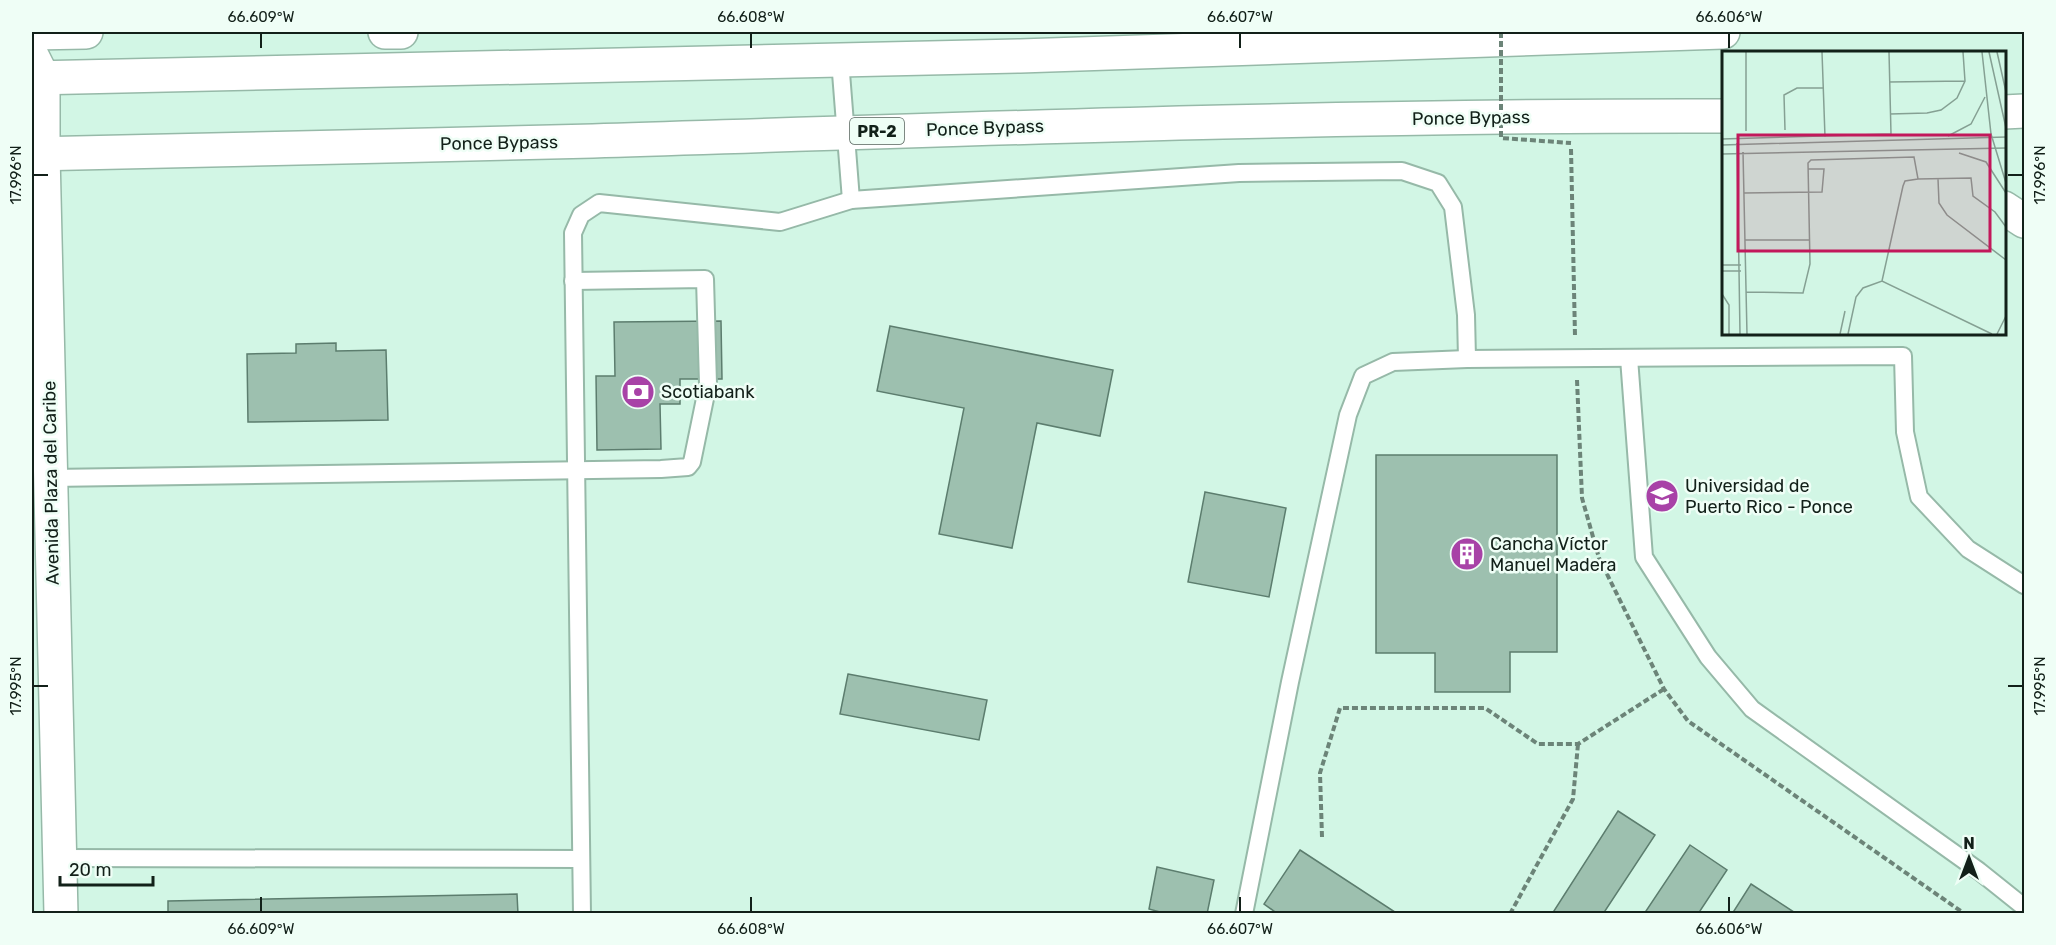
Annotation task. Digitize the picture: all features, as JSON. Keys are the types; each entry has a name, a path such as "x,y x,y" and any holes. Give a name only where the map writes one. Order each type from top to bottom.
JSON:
{"main road":[{"path":"32,33 86,32"},
{"path":"385,32 401,32"},
{"path":"35,70 840,60 1488,34 1723,32"},
{"name":"Avenida Plaza del Caribe","path":"35,70 51,478 61,914"},
{"path":"2005,112 2025,111"},
{"path":"1627,116 1722,134"},
{"name":"Ponce Bypass","path":"37,154 603,140 1035,126 1722,116"},
{"path":"2005,209 2025,221"}],"lane":[{"path":"840,60 851,200"},
{"path":"582,914 573,233 581,215 599,203 780,222 851,200 1239,173 1402,171 1438,183 1453,207 1466,315 1467,359"},
{"path":"51,478 688,467 692,462 708,384 705,279 573,281"},
{"path":"1244,914 1290,682 1348,415 1363,376 1383,366 1393,362 1467,359 1903,356 1905,432 1919,497 1968,549 2025,585"},
{"path":"1629,358 1644,557 1708,657 1752,710 2025,907"},
{"path":"59,858 580,859"}],"path":[{"path":"1488,34 1501,138 1571,143"},
{"path":"1322,837 1320,773 1340,708 1485,708 1538,744 1578,744 1664,688"},
{"path":"1510,914 1573,799 1578,744"}],"building":[{"name":"Scotiabank","path":"721,321 722,379 680,379 680,404 660,404 661,449 597,450 596,376 615,376 614,322"},
{"path":"890,326 1113,370 1100,436 1037,423 1012,548 939,534 964,408 877,391"},
{"path":"336,343 336,351 386,350 388,420 248,422 247,354 296,353 296,344"},
{"name":"Cancha Víctor Manuel Madera","path":"1376,455 1557,455 1557,652 1510,652 1510,692 1435,692 1435,653 1376,653"},
{"path":"1205,492 1286,508 1269,597 1188,582"},
{"path":"848,674 987,700 979,740 840,714"},
{"path":"1618,811 1655,835 1603,914 1552,914"},
{"path":"1690,845 1727,870 1698,914 1644,914"},
{"path":"1300,850 1398,914 1278,914 1264,904"},
{"path":"1157,867 1214,880 1207,914 1167,914 1149,909"},
{"path":"1751,884 1797,914 1732,914"},
{"path":"517,894 518,914 168,914 168,901"}],"place":[{"name":"Scotiabank","path":"638,392"},
{"name":"Universidad de Puerto Rico - Ponce","path":"1662,496"},
{"name":"Cancha Víctor Manuel Madera","path":"1467,554"}]}
